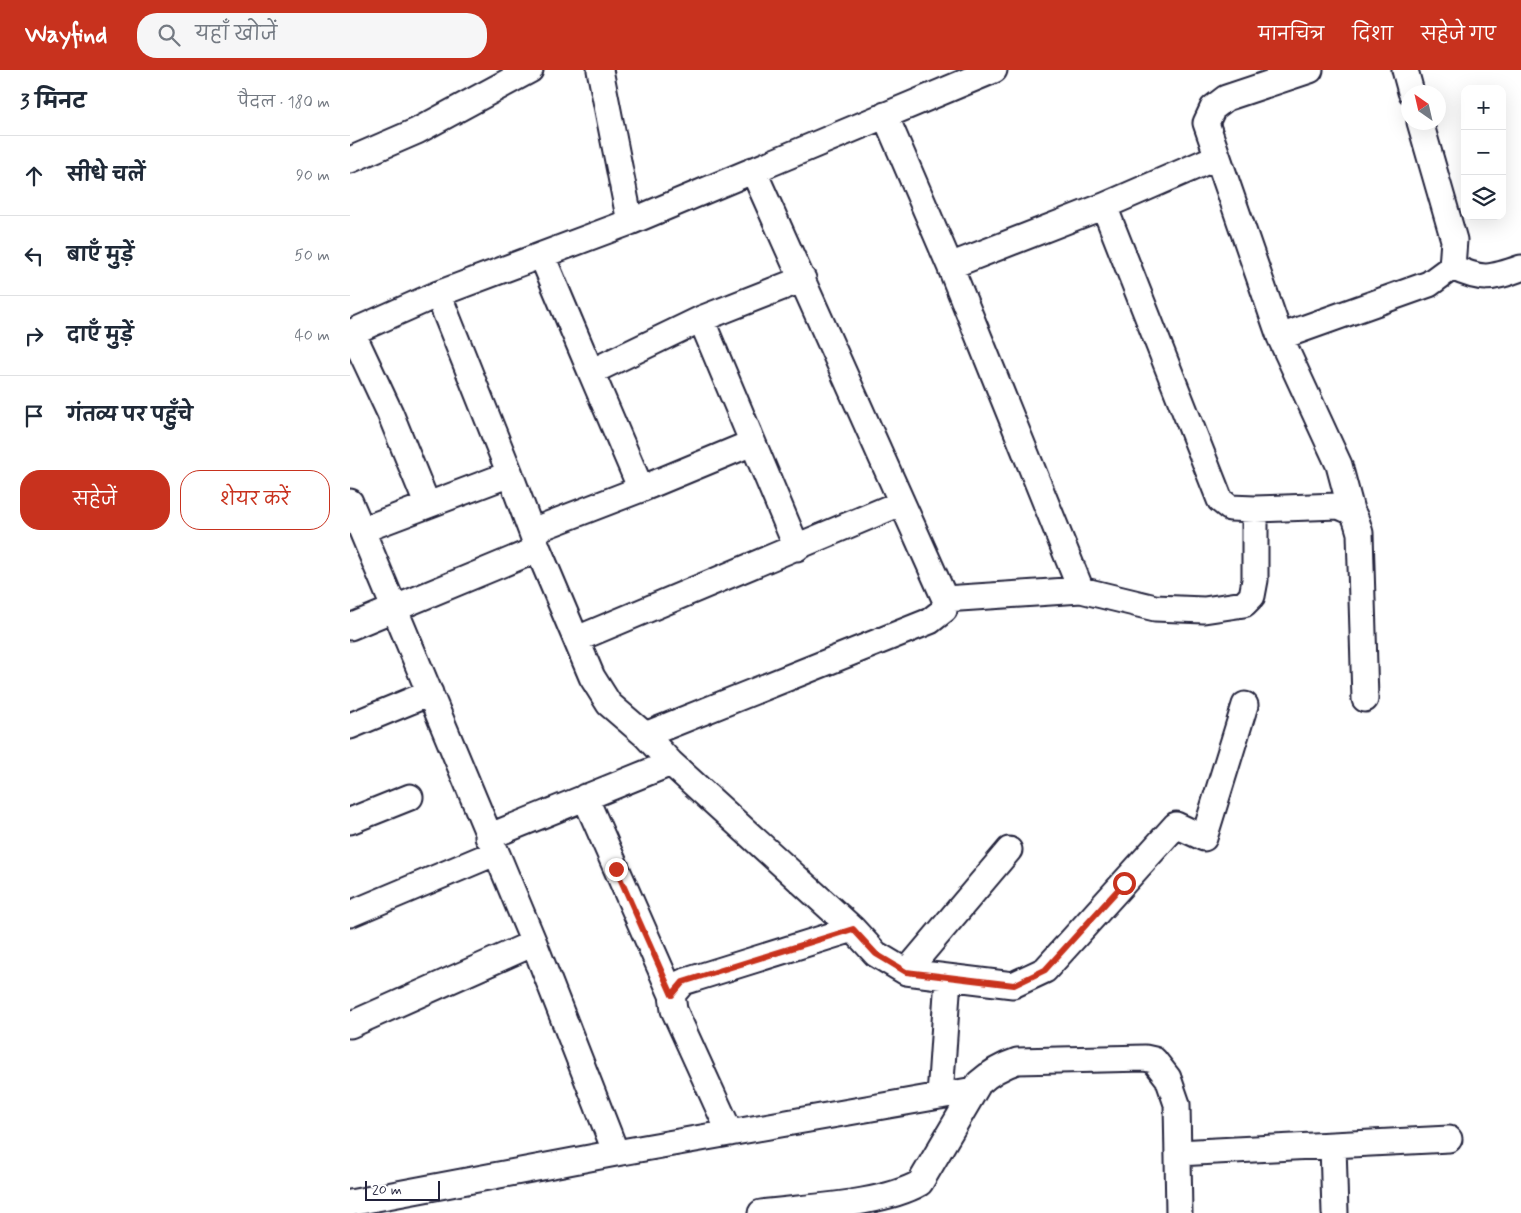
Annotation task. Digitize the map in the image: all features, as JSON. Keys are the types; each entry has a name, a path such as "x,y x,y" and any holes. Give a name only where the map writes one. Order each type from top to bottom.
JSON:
{"street":[{"path":"350,160 417,132 530,70"},
{"path":"600,70 630,222"},
{"path":"427,504 390,413 351,332 438,294 630,222 994,70"},
{"path":"1310,70 1226,98 1213,108 1206,123 1280,337 1339,465 1350,510 1355,516 1360,533 1364,698"},
{"path":"1405,70 1409,85"},
{"path":"885,115 950,266 1081,590"},
{"path":"1280,337 1429,284 1452,267 1454,240 1422,130"},
{"path":"950,266 1104,206 1217,157"},
{"path":"645,735 930,621 944,610 945,598 753,170"},
{"path":"1104,206 1220,500 1230,508 1338,506 1350,510"},
{"path":"542,256 641,489"},
{"path":"1452,267 1469,275 1492,278 1521,268"},
{"path":"591,372 701,319 803,279"},
{"path":"438,294 535,540 592,677 609,704 645,735 671,763 853,929 876,954 906,972 1014,985 1028,980 1045,970 1176,826 1204,838 1245,704"},
{"path":"701,319 797,548"},
{"path":"350,626 395,608 641,489 752,443"},
{"path":"362,530 510,474"},
{"path":"350,502 534,943 616,1153"},
{"path":"577,639 901,503"},
{"path":"945,598 1081,590 1155,608 1204,610 1244,604 1252,596 1255,580 1255,509"},
{"path":"350,726 430,693"},
{"path":"350,914 492,845 585,797 671,763"},
{"path":"350,821 410,797"},
{"path":"585,797 672,995 674,1010 730,1133"},
{"path":"906,972 1009,850"},
{"path":"672,995 683,982 853,929"},
{"path":"350,1025 534,943"},
{"path":"940,1096 948,978"},
{"path":"760,1213 879,1205 907,1191 920,1183 974,1090 993,1070 1017,1061 1145,1058 1154,1060 1168,1078 1177,1104 1179,1213"},
{"path":"350,1203 616,1153 974,1090"},
{"path":"1178,1153 1449,1139"},
{"path":"1333,1145 1335,1213"}],"route":[{"path":"616,869 672,995 683,982 853,929 876,954 906,972 1014,985 1028,980 1045,970 1124,883"}]}
